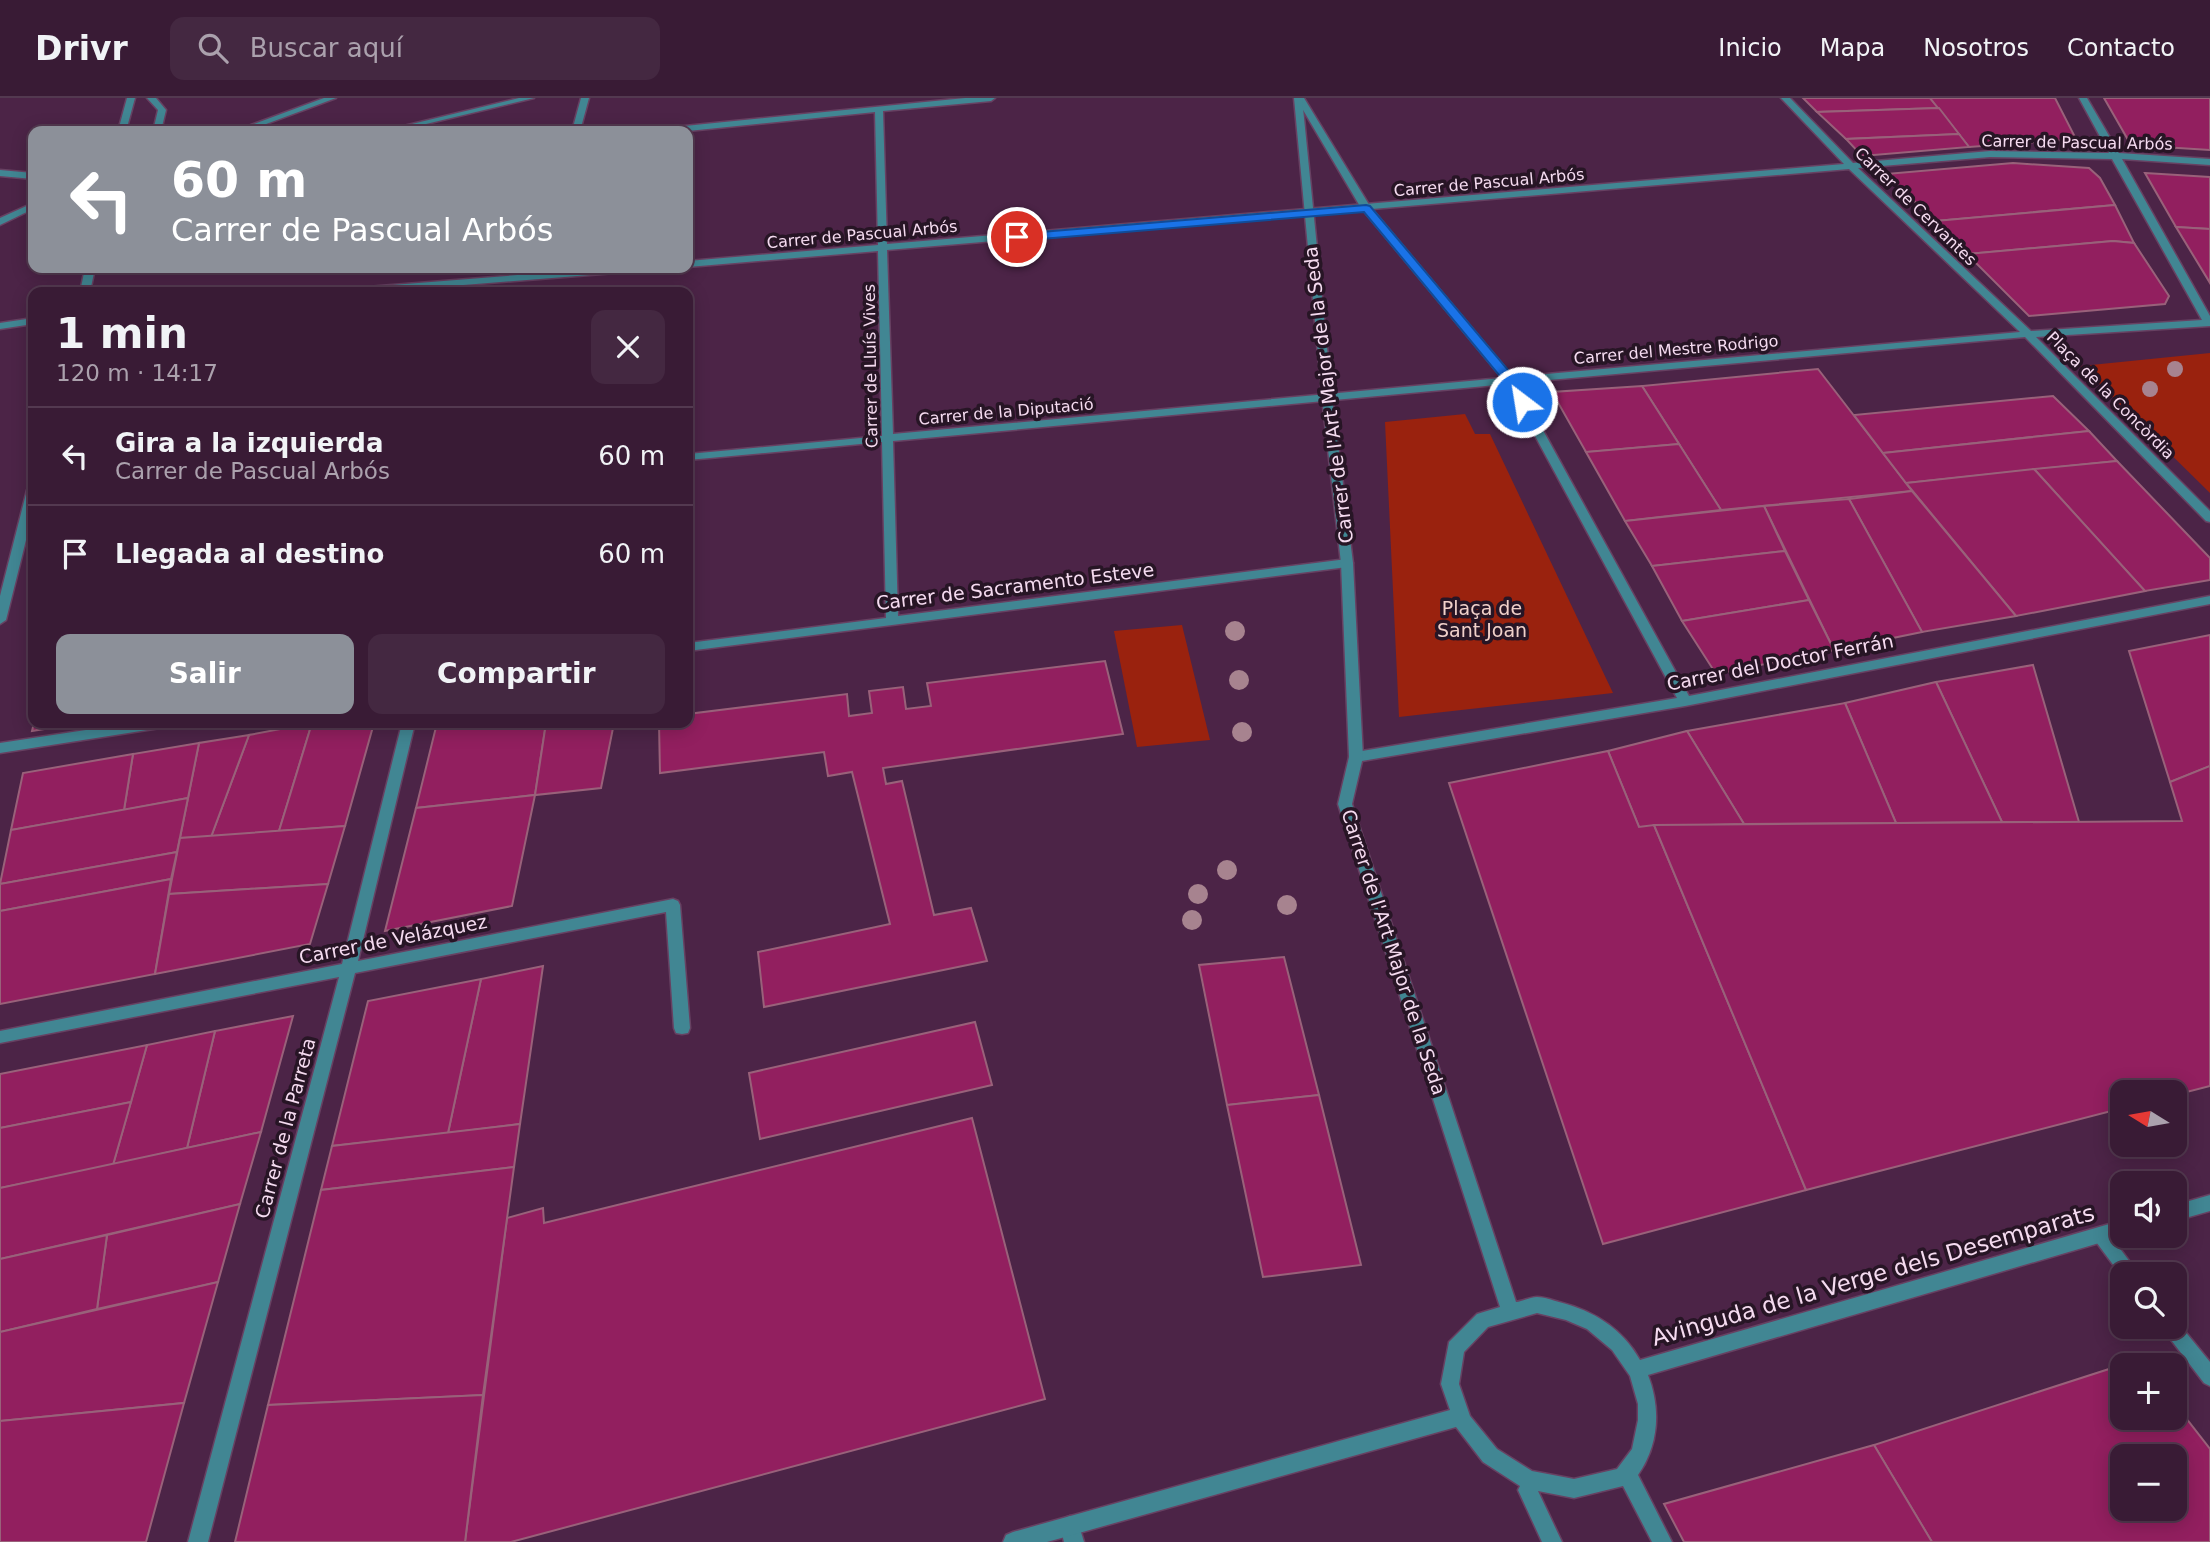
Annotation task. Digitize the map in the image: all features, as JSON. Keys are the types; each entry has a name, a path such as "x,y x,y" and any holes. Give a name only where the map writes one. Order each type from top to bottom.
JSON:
{"street":[{"path":"123,126 131,98"},
{"path":"151,98 162,110 158,126"},
{"path":"253,126 332,98"},
{"path":"409,126 530,98"},
{"path":"577,126 585,98"},
{"path":"693,128 991,98"},
{"path":"1299,98 1366,208 1510,380 1685,701"},
{"name":"Carrer de l'Art Major de la Seda","path":"1299,98 1307,211 1326,397 1347,563 1356,757 1345,804 1509,1307"},
{"name":"Carrer de Cervantes","path":"1785,98 1852,167 2028,334"},
{"path":"2083,98 2209,323"},
{"name":"Carrer de Lluís Vives","path":"879,110 892,622"},
{"name":"Carrer de Pascual Arbós","path":"693,264 1990,154 2117,156 2210,162"},
{"path":"0,173 28,176"},
{"path":"0,222 28,208"},
{"path":"390,287 522,273"},
{"path":"0,326 28,322"},
{"name":"Plaça de la Concòrdia","path":"2028,334 2209,323"},
{"name":"Plaça de la Concòrdia","path":"2028,334 2210,518"},
{"name":"Carrer del Mestre Rodrigo","path":"1326,397 2028,334"},
{"name":"Carrer de la Diputació","path":"693,457 1326,397"},
{"path":"0,620 28,522"},
{"name":"Carrer de Sacramento Esteve","path":"693,647 1347,563"},
{"name":"Carrer del Doctor Ferrán","path":"1356,757 1685,701 2210,600"},
{"path":"0,748 128,728"},
{"name":"Carrer de la Parreta","path":"198,1542 349,967 407,728"},
{"name":"Carrer de Velázquez","path":"0,1037 673,905 682,1028"},
{"path":"2187,1210 2210,1203"},
{"name":"Avinguda de la Verge dels Desemparats","path":"1636,1370 2110,1232"},
{"path":"2100,1235 2121,1262"},
{"path":"1537,1305 1567,1311 1595,1324 1618,1345 1636,1370 1646,1397 1648,1425 1642,1451 1627,1474 1606,1488 1583,1496 1555,1496 1528,1490 1490,1468 1469,1445 1455,1418 1449,1388 1452,1360 1464,1335 1485,1318 1509,1307 1537,1305"},
{"path":"2181,1339 2210,1377"},
{"path":"1013,1542 1072,1534 1455,1418"},
{"path":"1627,1474 1662,1542"},
{"path":"1528,1490 1552,1542"}],"green space":[{"path":"2210,353 2210,493 2081,366"},
{"name":"Plaça de Sant Joan","path":"1465,414 1475,434 1490,434 1613,693 1399,717 1385,422"},
{"path":"1182,625 1210,740 1137,747 1114,631"}],"building":[{"path":"1803,98 1930,98 1939,108 1817,112"},
{"path":"1930,98 2055,98 2076,139 1969,147"},
{"path":"2104,98 2210,98 2210,150 2131,145"},
{"path":"1939,108 1959,134 1846,139 1817,112"},
{"path":"1959,134 1969,147 1862,156 1846,139"},
{"path":"2013,163 2089,168 2100,178 2115,205 1935,221 1886,174"},
{"path":"2145,173 2210,177 2210,229 2176,227"},
{"path":"2115,205 2134,243 2113,241 1967,254 1935,221"},
{"path":"2176,227 2210,229 2210,283"},
{"path":"2113,241 2134,243 2169,296 2165,304 2029,316 1967,254"},
{"path":"1818,369 1912,491 1721,510 1642,386"},
{"path":"1642,386 1679,444 1586,452 1552,392"},
{"path":"2053,396 2089,431 1883,453 1854,415"},
{"path":"2089,431 2117,461 1906,483 1883,453"},
{"path":"1679,444 1721,510 1625,521 1586,452"},
{"path":"2117,461 2210,558 2210,580 2145,591 2034,469"},
{"path":"2034,469 2145,591 2016,616 1906,483"},
{"path":"1912,491 2016,616 1922,632 1849,499"},
{"path":"1849,499 1922,632 1834,650 1764,506"},
{"path":"1764,506 1785,551 1652,566 1625,521"},
{"path":"1785,551 1809,600 1682,621 1652,566"},
{"path":"1809,600 1834,650 1716,674 1682,621"},
{"path":"2210,635 2210,766 2170,782 2129,651"},
{"path":"1105,661 1123,734 883,768 886,784 902,781 934,915 971,908 987,961 764,1007 758,952 890,924 852,772 828,776 824,752 660,773 659,728 693,728 693,713 847,694 849,716 872,713 869,691 903,687 906,709 931,706 927,683"},
{"path":"2033,665 2079,822 2002,822 1936,682"},
{"path":"1936,682 2002,822 1896,823 1845,703"},
{"path":"1845,703 1896,823 1744,824 1687,731"},
{"path":"286,728 310,728 279,831 211,837 249,735"},
{"path":"310,728 373,728 345,826 279,831"},
{"path":"436,728 545,728 535,795 416,808"},
{"path":"545,728 613,728 601,788 535,795"},
{"path":"1687,731 1744,824 1639,827 1608,751"},
{"path":"249,735 211,837 180,838 199,743"},
{"path":"199,743 188,798 124,810 133,754"},
{"path":"1608,751 1639,827 1654,825 1806,1190 1603,1244 1449,783"},
{"path":"133,754 124,810 11,830 23,773"},
{"path":"2210,766 2210,1086 2188,1092 2188,1080 2110,1080 2110,1111 1806,1190 1654,825 2182,821 2170,782"},
{"path":"535,795 512,906 385,931 416,808"},
{"path":"188,798 177,852 0,884 11,830"},
{"path":"345,826 328,884 169,894 180,838"},
{"path":"177,852 171,879 0,911 0,884"},
{"path":"171,879 155,974 0,1004 0,911"},
{"path":"328,884 310,944 155,974 169,894"},
{"path":"1284,957 1319,1095 1227,1105 1199,965"},
{"path":"543,966 520,1124 448,1133 481,979"},
{"path":"481,979 448,1133 332,1146 368,1001"},
{"path":"293,1016 261,1132 187,1148 215,1031"},
{"path":"975,1022 992,1085 760,1139 749,1073"},
{"path":"215,1031 187,1148 113,1165 147,1045"},
{"path":"147,1045 131,1102 0,1128 0,1074"},
{"path":"1319,1095 1361,1265 1263,1277 1227,1105"},
{"path":"131,1102 113,1165 0,1188 0,1128"},
{"path":"972,1118 1045,1399 511,1542 465,1542 507,1218 543,1208 544,1223"},
{"path":"520,1124 514,1167 321,1190 332,1146"},
{"path":"261,1132 240,1204 0,1259 0,1188"},
{"path":"514,1167 483,1395 268,1405 321,1190"},
{"path":"240,1204 218,1282 97,1309 107,1235"},
{"path":"107,1235 97,1309 0,1332 0,1259"},
{"path":"218,1282 184,1403 0,1421 0,1332"},
{"path":"2110,1369 2110,1430 2187,1430 2187,1419 2210,1449 2210,1542 1932,1542 1874,1445"},
{"path":"483,1395 465,1542 235,1542 268,1405"},
{"path":"184,1403 146,1542 0,1542 0,1421"},
{"path":"1874,1445 1932,1542 1684,1542 1664,1504"}],"route":[{"path":"1017,237 1366,208 1510,380 1522,402"}]}
